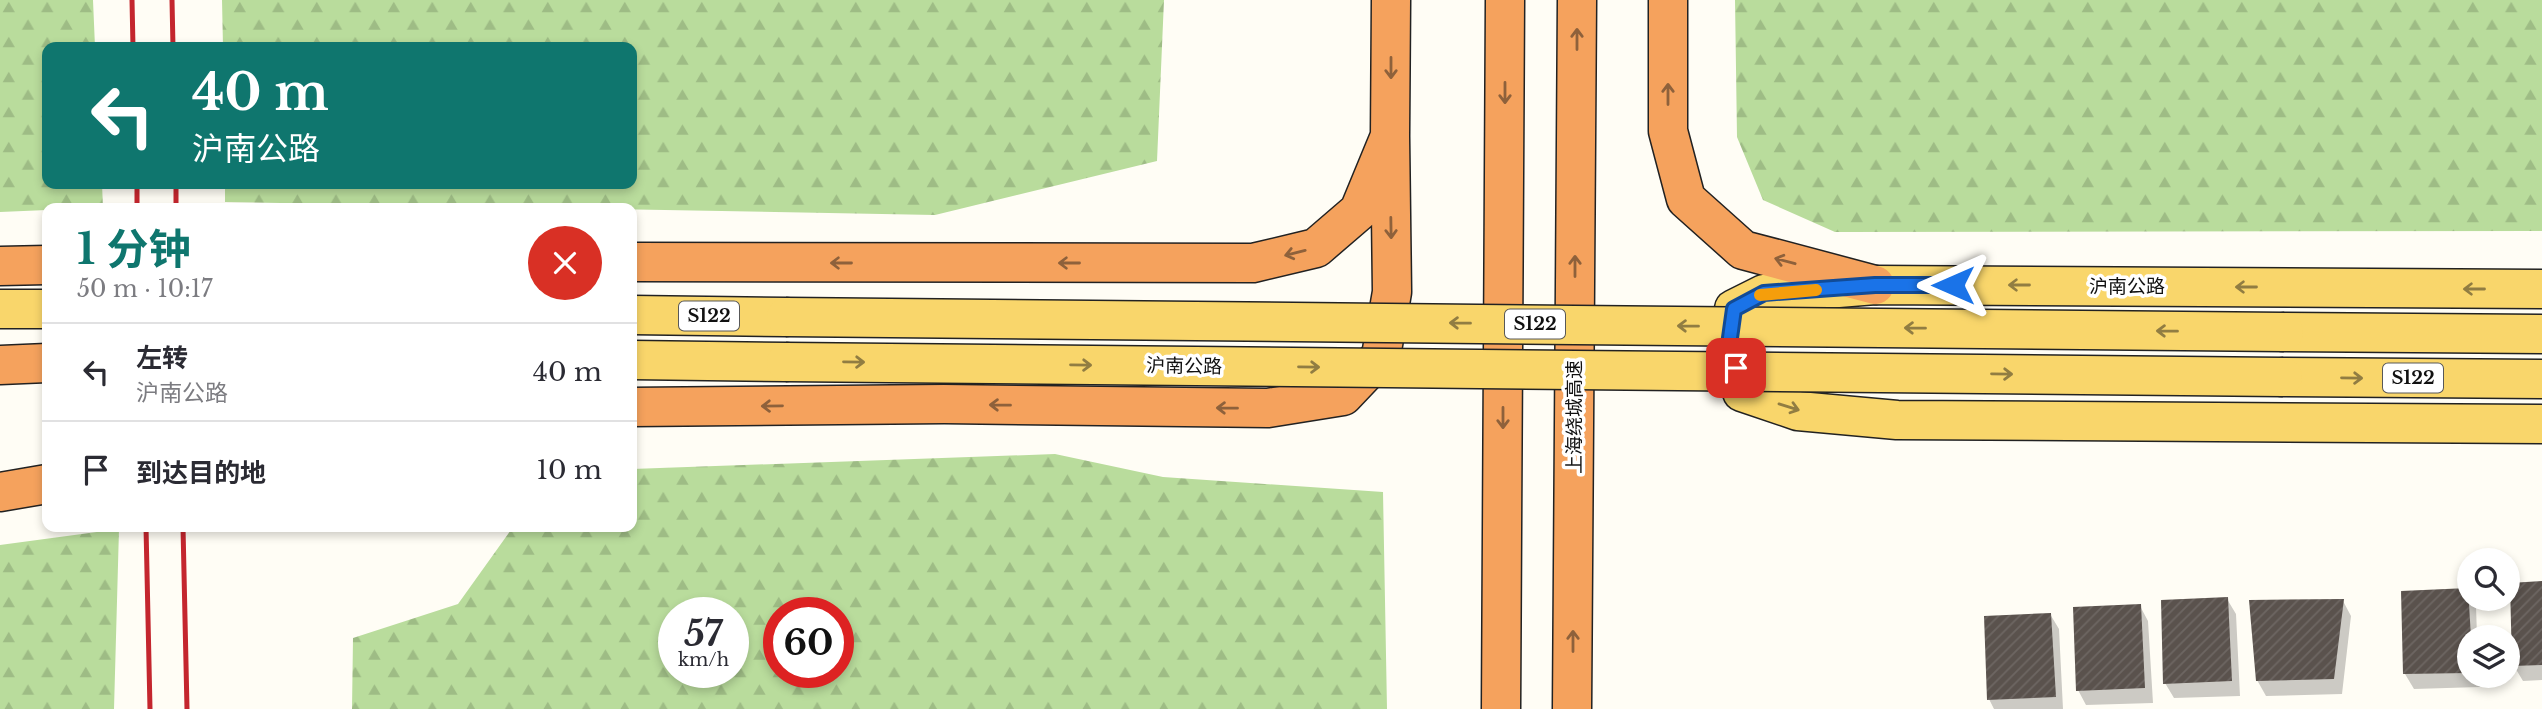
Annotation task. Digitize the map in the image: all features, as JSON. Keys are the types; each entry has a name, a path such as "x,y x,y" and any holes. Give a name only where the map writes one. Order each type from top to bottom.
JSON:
{"highway":[{"path":"637,407 944,404 1268,408 1343,396 1381,356 1392,292 1391,0"},
{"path":"1501,709 1505,0"},
{"name":"上海绕城高速","path":"1572,709 1577,0"},
{"path":"1668,0 1668,131 1686,200 1743,250 1875,285"},
{"path":"637,262 1253,263 1317,248 1359,211 1391,136"},
{"path":"0,266 42,265"},
{"path":"0,365 42,363"},
{"path":"0,492 42,485"}],"main road":[{"name":"沪南公路","path":"2542,289 1875,285 1764,293 1734,309 1729,345 1742,392 1798,411 1897,420 2542,424"},
{"path":"0,309 42,309"},
{"name":"S122","path":"637,315 2542,334"},
{"path":"0,354 42,354"},
{"name":"沪南公路","path":"637,360 2542,379"}],"green space":[{"path":"0,0 93,0 95,42 42,42 42,189 102,189 103,203 42,203 42,210 0,212"},
{"path":"222,0 1164,0 1157,161 935,215 637,210 637,203 225,202 225,189 637,189 637,42 223,42"},
{"path":"1735,0 2542,0 2542,231 1835,232 1763,200 1737,137"},
{"path":"1055,454 1163,477 1383,492 1387,709 352,709 353,638 458,604 509,532 637,532 637,469"},
{"path":"97,532 119,532 114,709 0,709 0,545"}],"building":[{"path":"2542,581 2542,665 2520,666 2520,625 2511,625 2511,611 2520,611 2520,582"},
{"path":"2457,588 2457,611 2469,611 2470,625 2457,625 2457,673 2403,674 2401,591"},
{"path":"2228,597 2232,681 2163,684 2161,600"},
{"path":"2344,599 2334,679 2256,681 2249,600"},
{"path":"2141,604 2145,688 2076,691 2073,607"},
{"path":"2051,613 2056,697 1987,700 1984,616"}],"railway":[{"path":"132,0 133,42"},
{"path":"172,0 173,42"},
{"path":"137,189 137,203"},
{"path":"176,189 176,203"},
{"path":"146,532 150,709"},
{"path":"183,532 187,709"}],"slow traffic":[{"path":"1760,295 1816,290"}],"route":[{"path":"1736,368 1729,345 1734,309 1764,293 1875,285 1953,285"}]}
